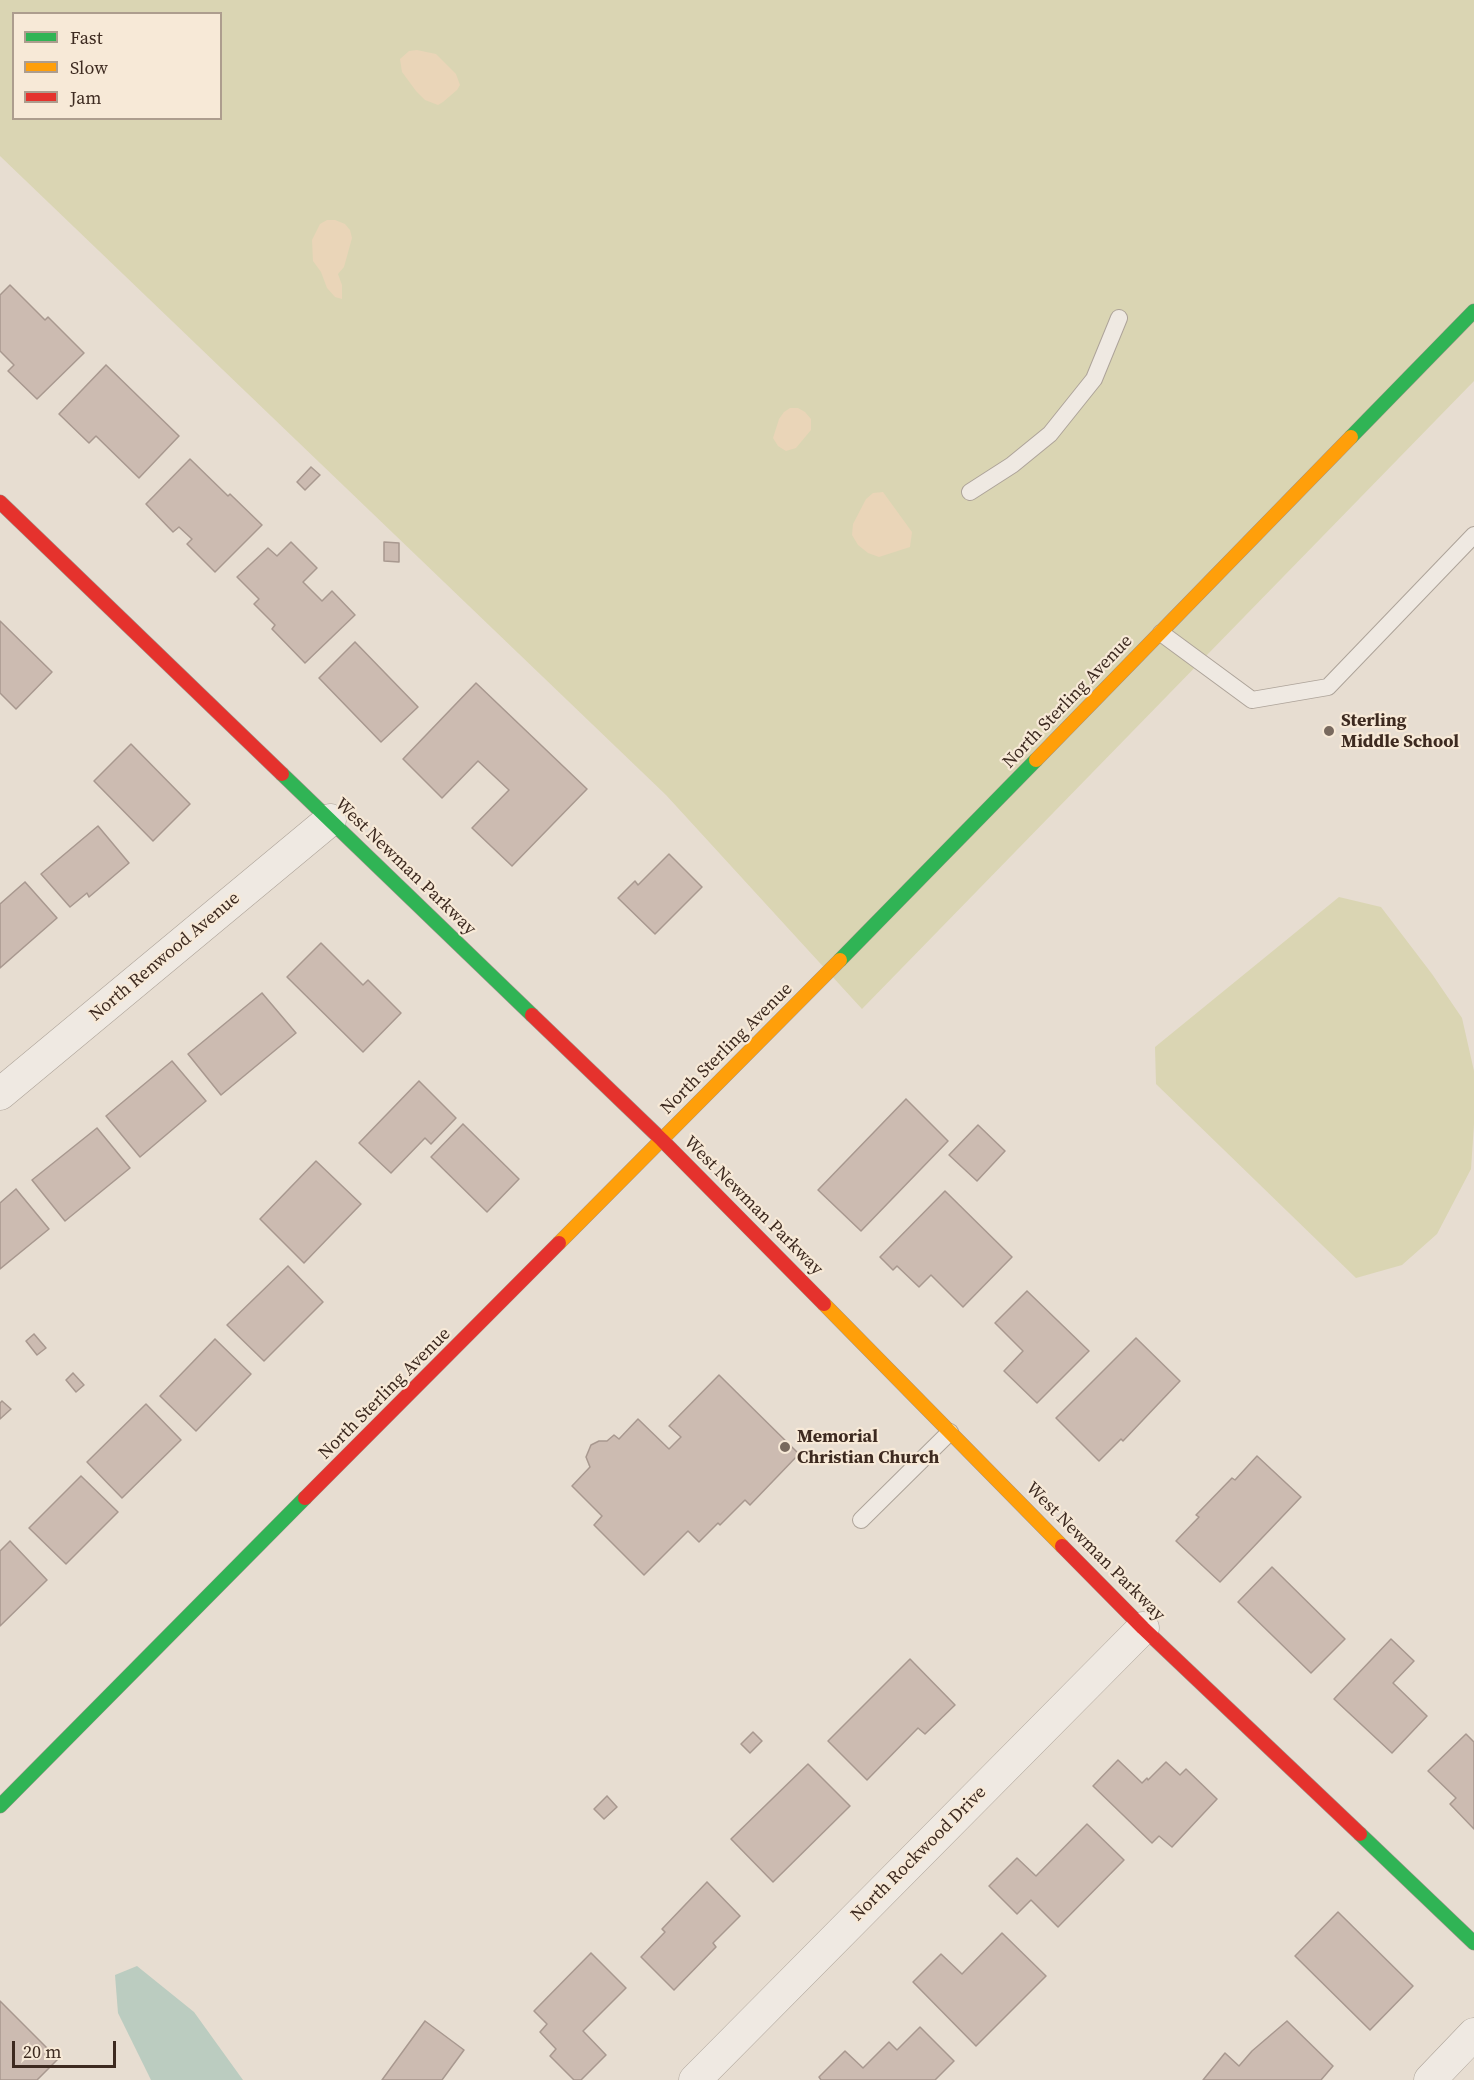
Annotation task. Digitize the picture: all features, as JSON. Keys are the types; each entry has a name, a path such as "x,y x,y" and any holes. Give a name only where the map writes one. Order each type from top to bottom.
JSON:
{"main road":[{"name":"North Sterling Avenue","path":"0,1806 959,840 1474,311"},
{"name":"West Newman Parkway","path":"0,502 662,1140 1143,1628 1474,1943"}],"street":[{"name":"North Renwood Avenue","path":"0,1094 330,820"},
{"name":"North Rockwood Drive","path":"695,2080 1143,1628"},
{"path":"1430,2080 1474,2034"}],"lane":[{"path":"970,492 1012,465 1050,434 1094,379 1119,318"},
{"path":"1161,633 1251,700 1328,687 1474,535"},
{"path":"861,1520 950,1432"}],"shaded area":[{"path":"0,0 1474,0 1474,381 862,1009 666,795 0,156"},
{"path":"1339,897 1381,907 1462,1018 1474,1071 1471,1169 1437,1234 1402,1265 1356,1278 1156,1084 1155,1047"},
{"path":"137,1966 194,2012 243,2080 151,2080 118,2013 115,1975"}],"sand":[{"path":"417,50 436,54 456,74 460,85 438,105 425,100 402,72 400,59 409,51"},
{"path":"327,220 345,224 352,238 344,267 338,274 342,285 342,299 335,297 327,288 321,272 313,261 312,240 320,224"},
{"path":"790,408 798,408 805,412 811,419 811,430 796,448 786,451 778,446 773,438 779,419"},
{"path":"883,492 912,532 910,547 879,557 868,553 858,545 852,535 853,524 866,499 873,493"}],"building":[{"path":"10,285 45,320 48,317 84,353 37,399 8,371 14,365 0,351 0,295"},
{"path":"106,365 179,436 139,478 96,436 89,443 59,414"},
{"path":"190,459 262,525 215,572 187,544 192,539 179,527 173,532 146,504"},
{"path":"311,467 320,475 305,490 297,482"},
{"path":"291,542 317,568 303,582 322,601 332,591 355,615 305,663 272,629 275,625 254,604 259,599 237,577 268,548 277,556"},
{"path":"384,542 399,543 399,562 384,561"},
{"path":"0,621 52,672 16,709 0,693"},
{"path":"355,642 418,707 381,742 319,678"},
{"path":"476,683 587,789 512,866 472,828 509,790 478,761 442,798 403,759"},
{"path":"131,744 190,804 153,841 94,781"},
{"path":"98,826 129,863 89,897 87,893 70,907 41,874"},
{"path":"669,854 702,887 655,934 618,898 635,881 638,885"},
{"path":"25,882 57,918 0,968 0,904"},
{"path":"321,943 363,985 368,980 401,1013 363,1052 287,977"},
{"path":"262,993 296,1033 221,1095 188,1054"},
{"path":"172,1061 206,1101 140,1157 106,1116"},
{"path":"419,1081 456,1118 431,1144 425,1138 391,1173 359,1143"},
{"path":"906,1099 948,1141 861,1231 818,1190"},
{"path":"463,1124 519,1179 487,1212 431,1157"},
{"path":"978,1125 1005,1151 977,1181 949,1155"},
{"path":"97,1128 130,1168 65,1221 32,1180"},
{"path":"316,1161 361,1204 304,1263 260,1219"},
{"path":"16,1189 49,1229 0,1269 0,1203"},
{"path":"945,1191 1012,1257 963,1307 931,1275 919,1287 897,1266 893,1270 880,1257"},
{"path":"288,1266 323,1302 264,1361 227,1325"},
{"path":"1027,1291 1089,1351 1037,1403 1004,1371 1023,1351 995,1323"},
{"path":"34,1334 46,1348 37,1355 26,1341"},
{"path":"1136,1338 1180,1381 1123,1441 1121,1439 1099,1461 1056,1418"},
{"path":"215,1339 251,1374 196,1431 160,1396"},
{"path":"73,1373 84,1385 76,1392 66,1380"},
{"path":"719,1375 799,1454 750,1505 745,1500 699,1542 688,1531 644,1575 594,1525 602,1516 572,1486 590,1467 586,1457 591,1445 599,1441 607,1441 614,1435 619,1439 638,1419 669,1449 681,1437 669,1426"},
{"path":"2,1401 11,1409 0,1419 0,1403"},
{"path":"146,1404 181,1440 122,1498 87,1462"},
{"path":"1257,1456 1301,1497 1220,1582 1176,1541 1199,1517 1196,1515 1232,1478 1235,1480"},
{"path":"81,1476 118,1512 66,1564 29,1528"},
{"path":"10,1541 47,1580 0,1626 0,1551"},
{"path":"1272,1567 1345,1639 1311,1673 1238,1602"},
{"path":"1391,1639 1414,1661 1393,1683 1427,1716 1392,1753 1334,1699"},
{"path":"910,1659 955,1705 925,1734 918,1728 867,1780 828,1741"},
{"path":"753,1732 762,1741 750,1753 741,1744"},
{"path":"1466,1734 1474,1742 1474,1829 1450,1804 1456,1798 1428,1771"},
{"path":"1118,1760 1142,1783 1166,1762 1180,1775 1186,1769 1217,1799 1172,1847 1159,1836 1152,1843 1093,1786"},
{"path":"808,1764 850,1806 773,1882 731,1839"},
{"path":"607,1796 617,1807 604,1819 594,1809"},
{"path":"1087,1824 1124,1860 1058,1927 1031,1900 1017,1914 989,1886 1017,1858 1036,1876"},
{"path":"707,1882 740,1916 713,1943 716,1947 674,1990 641,1957 665,1932 662,1929"},
{"path":"1338,1912 1413,1986 1370,2030 1295,1956"},
{"path":"1002,1933 1046,1976 976,2046 913,1982 941,1954 962,1974"},
{"path":"591,1953 626,1988 583,2031 606,2055 581,2080 574,2080 550,2056 556,2049 540,2032 547,2024 534,2011"},
{"path":"0,2001 58,2059 37,2080 0,2080"},
{"path":"425,2021 464,2050 442,2080 382,2080"},
{"path":"1287,2021 1333,2066 1321,2080 1203,2080 1225,2053 1239,2066 1252,2051"},
{"path":"920,2027 954,2061 935,2080 821,2080 819,2077 845,2051 863,2068 889,2042 897,2050"}],"traffic: fast":[{"path":"1351,437 1474,311"},
{"path":"840,960 1036,760"},
{"path":"282,774 532,1015"},
{"path":"0,1806 305,1498"},
{"path":"1360,1834 1474,1943"}],"traffic: slow":[{"path":"1036,760 1351,437"},
{"path":"559,1243 840,960"},
{"path":"824,1304 1062,1546"}],"traffic: jam":[{"path":"0,502 282,774"},
{"path":"532,1015 662,1140 824,1304"},
{"path":"305,1498 559,1243"},
{"path":"1062,1546 1143,1628 1360,1834"}],"place":[{"name":"Sterling Middle School","path":"1329,731"},
{"name":"Memorial Christian Church","path":"785,1447"}]}
